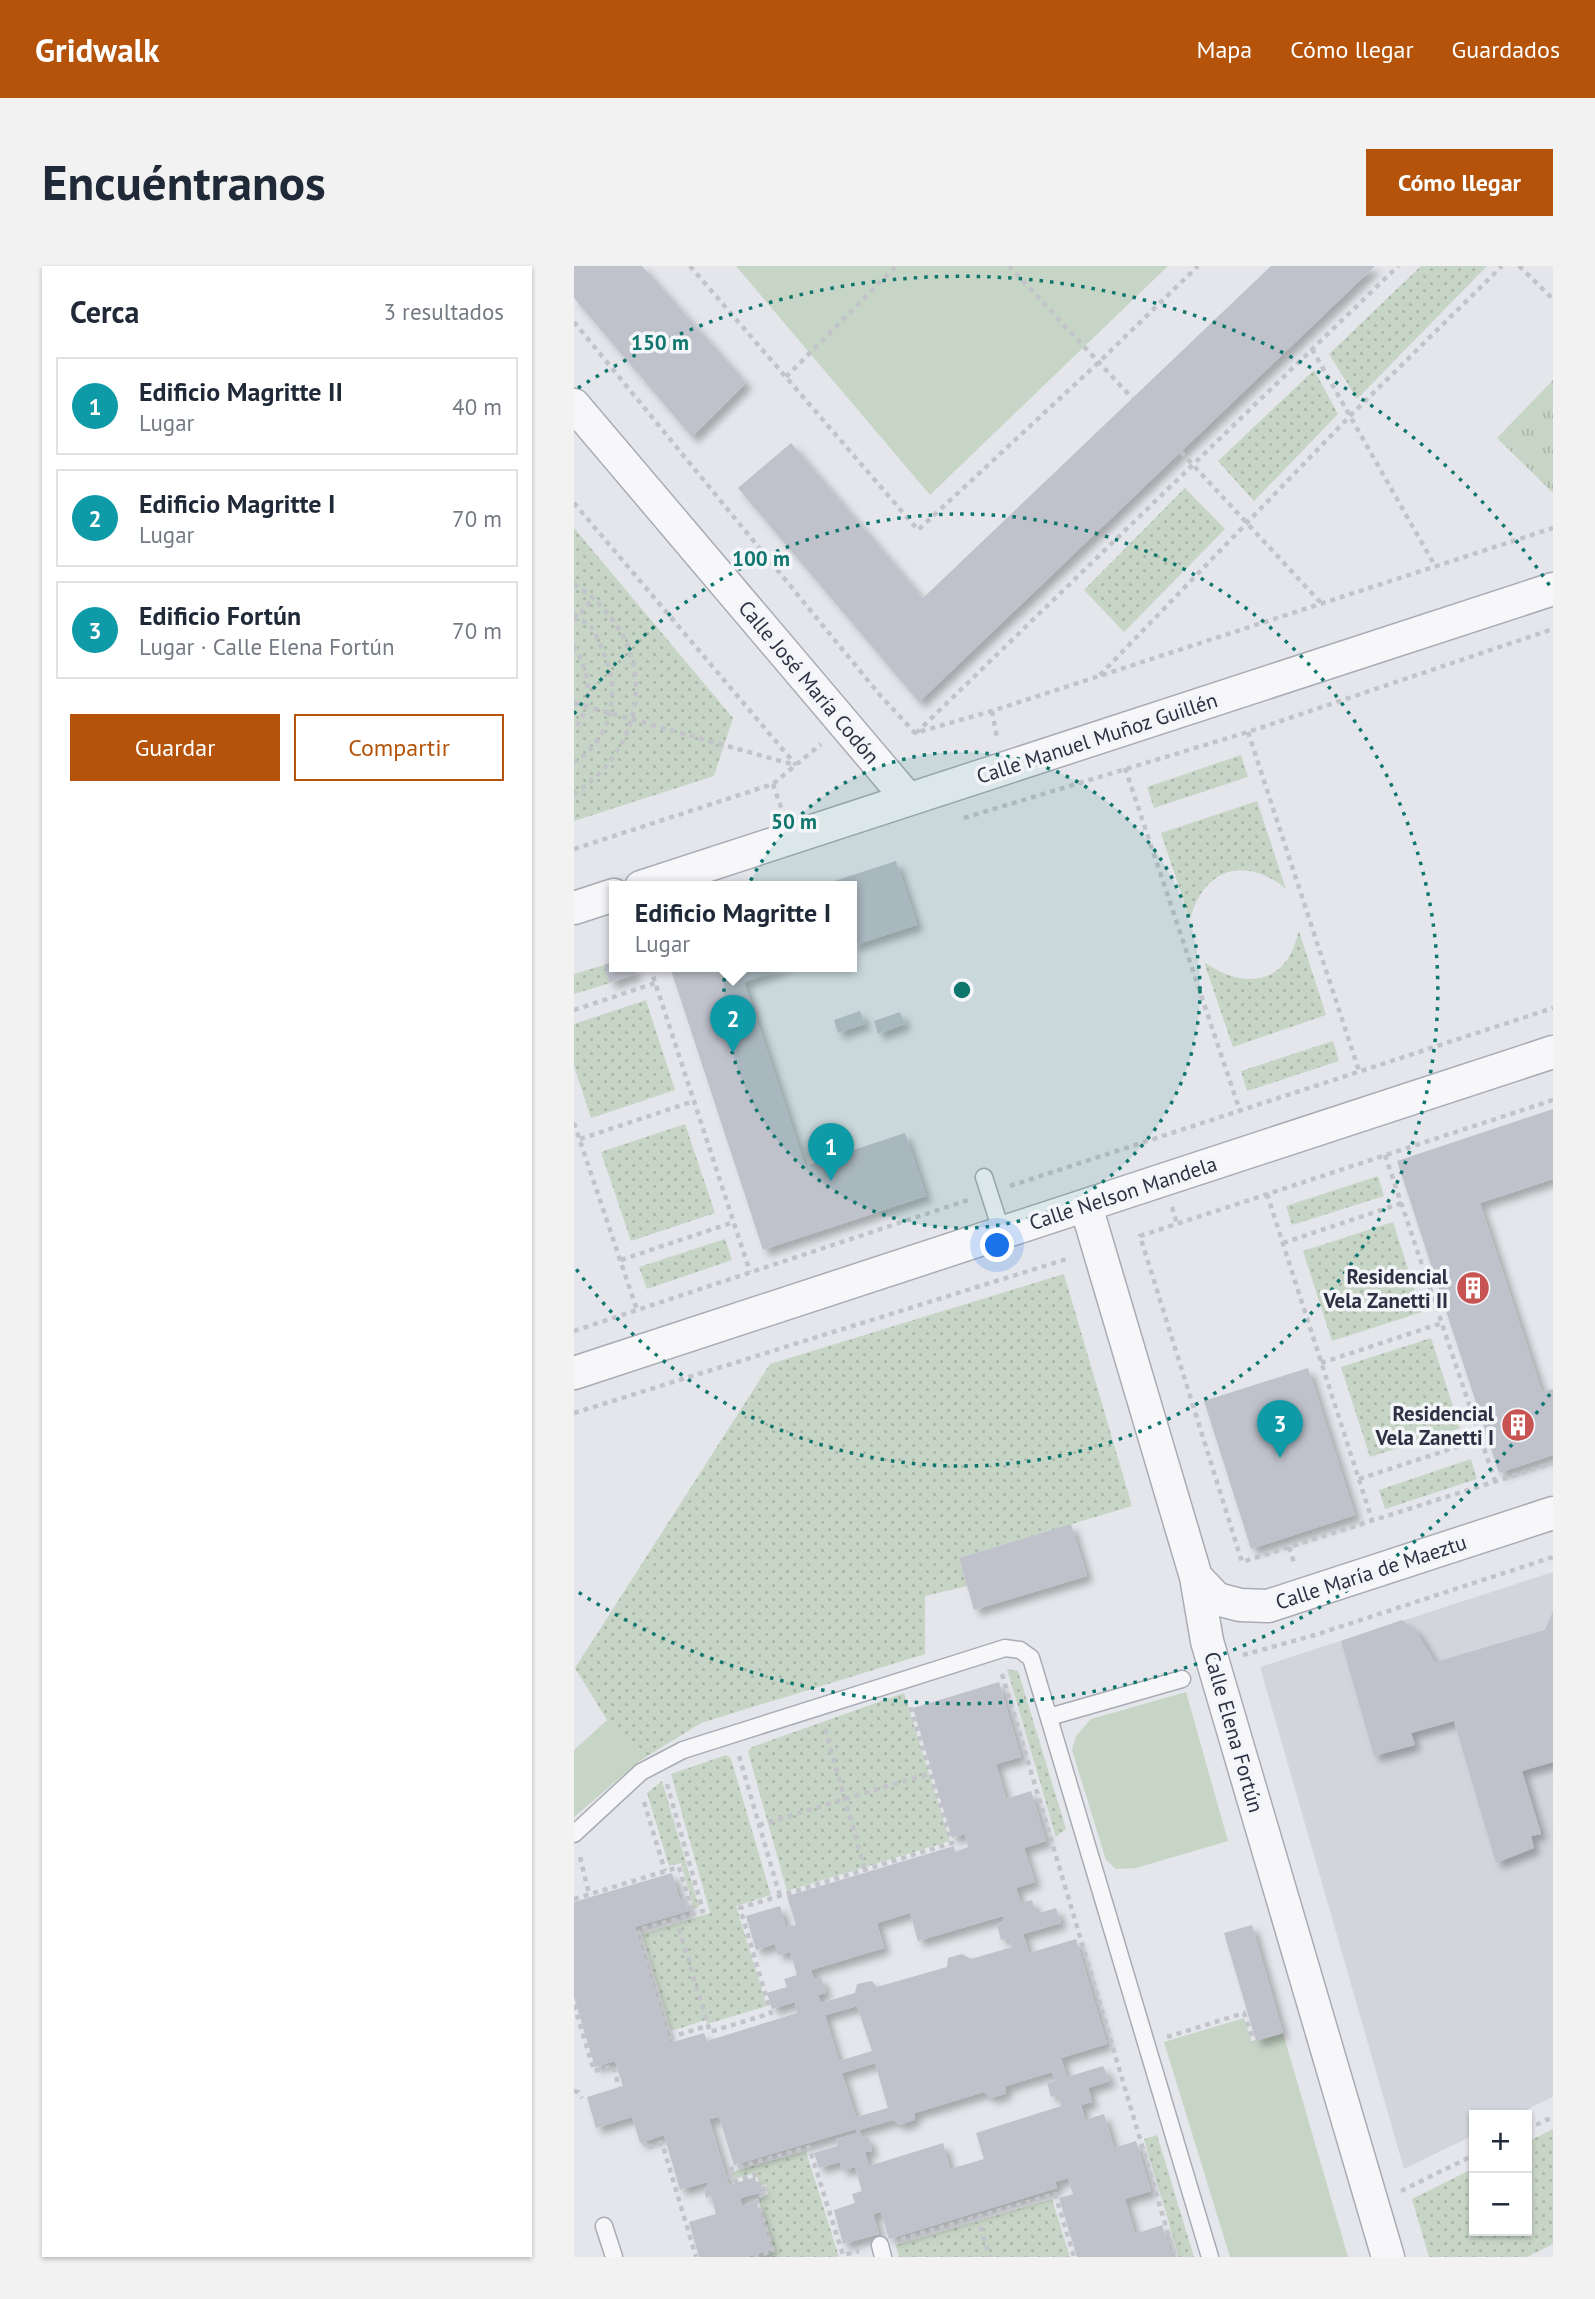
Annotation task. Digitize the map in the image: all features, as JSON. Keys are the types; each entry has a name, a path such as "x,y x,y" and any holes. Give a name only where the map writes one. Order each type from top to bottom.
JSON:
{"street":[{"name":"Calle José María Codón","path":"574,405 908,799"},
{"name":"Calle Manuel Muñoz Guillén","path":"659,881 1553,589"},
{"path":"574,908 609,897"},
{"name":"Calle Nelson Mandela","path":"574,1373 1553,1052"},
{"name":"Calle Elena Fortún","path":"1086,1206 1196,1577 1209,1650 1388,2257"},
{"name":"Calle María de Maeztu","path":"1196,1577 1217,1599 1240,1605 1268,1606 1553,1513"}],"lane":[{"path":"984,1177 1002,1233"},
{"path":"574,1834 641,1772 683,1750 1005,1648 1020,1650 1031,1658 1210,2257"},
{"path":"1049,1717 1182,1679"},
{"path":"604,2226 614,2257"}],"path":[{"path":"690,266 918,530 1198,266"},
{"path":"785,377 897,266"},
{"path":"1009,266 1132,398"},
{"path":"915,733 1398,266"},
{"path":"1100,676 1350,416 1502,266"},
{"path":"1519,266 1553,299"},
{"path":"574,322 879,694 915,733"},
{"path":"1312,349 1435,566"},
{"path":"1181,452 1321,603"},
{"path":"574,503 796,765"},
{"path":"915,733 1100,676 1553,528"},
{"path":"574,584 594,597 621,628 634,663 636,699 627,736 607,767 574,794"},
{"path":"574,762 584,756 605,729 613,694 610,665 592,628 575,617 594,597"},
{"path":"962,819 1248,732 1553,629"},
{"path":"574,646 583,659 589,681 586,706 574,729"},
{"path":"574,849 773,785 879,694"},
{"path":"574,702 796,765"},
{"path":"1248,732 1359,1071"},
{"path":"1125,768 1240,1111"},
{"path":"651,972 750,1272"},
{"path":"574,1010 654,983"},
{"path":"574,1331 1553,1008"},
{"path":"1553,1100 1140,1236 1242,1562 1553,1463"},
{"path":"580,1139 694,1101"},
{"path":"574,1123 637,1310"},
{"path":"1385,1155 1495,1481"},
{"path":"1267,1194 1372,1520"},
{"path":"1283,1243 1402,1203"},
{"path":"621,1260 734,1222"},
{"path":"574,1413 1070,1258 1073,1269"},
{"path":"1108,1280 1149,1267"},
{"path":"1321,1363 1442,1323"},
{"path":"1360,1479 1481,1439"},
{"path":"1236,1657 1553,1557"},
{"path":"1001,1671 1175,2257"},
{"path":"676,1919 710,2032 771,2013 740,1908 952,1843 909,1700"},
{"path":"823,1721 865,1870"},
{"path":"733,1734 780,1896"},
{"path":"759,1825 930,1773"},
{"path":"665,1777 703,1911 638,1930 671,2037 707,2026"},
{"path":"644,1801 665,1871"},
{"path":"574,1899 679,1867 693,1914"},
{"path":"574,2005 594,2071 613,2066 619,2087"},
{"path":"1158,2039 1244,2013 1254,2042"},
{"path":"574,2091 582,2098"},
{"path":"1532,2127 1553,2117"},
{"path":"644,2141 646,2148 662,2143 696,2257"},
{"path":"754,2257 773,2251 756,2197 766,2194 764,2186 759,2187 755,2175 732,2182 728,2171 809,2147 843,2255 881,2251 977,2217 1055,2194 1072,2257"},
{"path":"1397,2193 1469,2157"},
{"path":"977,2217 990,2257"}],"shaded area":[{"path":"1553,1572 1553,2097 1526,2110 1469,2110 1469,2137 1404,2169 1260,1667"}],"green space":[{"path":"736,266 1168,266 930,495"},
{"path":"1421,266 1487,266 1357,399 1329,354"},
{"path":"1314,370 1338,414 1254,501 1218,461"},
{"path":"1553,380 1553,493 1497,438"},
{"path":"1185,488 1225,529 1124,632 1084,590"},
{"path":"574,528 733,718 714,776 574,821"},
{"path":"1241,755 1248,777 1154,808 1147,787"},
{"path":"1257,801 1286,889 1271,878 1256,872 1228,872 1215,878 1205,888 1196,902 1190,920 1161,833"},
{"path":"1299,931 1326,1015 1233,1047 1204,962 1225,974 1248,979 1260,978 1271,974 1291,954"},
{"path":"604,965 610,983 574,994 574,974"},
{"path":"646,1000 675,1090 591,1118 574,1066 574,1024"},
{"path":"1333,1041 1339,1061 1247,1091 1241,1071"},
{"path":"685,1124 715,1213 631,1241 601,1152"},
{"path":"1378,1176 1384,1196 1292,1225 1286,1206"},
{"path":"1393,1222 1422,1312 1332,1341 1303,1251"},
{"path":"725,1239 732,1260 647,1289 639,1267"},
{"path":"1064,1274 1132,1506 959,1558 967,1586 925,1596 925,1654 701,1723 641,1760 607,1720 575,1668 770,1364"},
{"path":"1431,1338 1460,1428 1370,1457 1341,1367"},
{"path":"1471,1459 1477,1479 1385,1509 1379,1490"},
{"path":"1007,1669 1018,1671 1066,1829 1056,1837"},
{"path":"1186,1692 1228,1841 1136,1868 1116,1869 1106,1860 1072,1750 1076,1736 1091,1719"},
{"path":"904,1693 950,1841 787,1891 748,1752 752,1747"},
{"path":"607,1720 641,1760 574,1817 574,1750"},
{"path":"726,1755 731,1759 771,1895 736,1906 767,2006 707,2024 706,2020 671,2031 642,1934 710,1913 671,1774"},
{"path":"662,1781 699,1907 694,1909 681,1863 669,1866 647,1793"},
{"path":"1244,2018 1252,2042 1283,2033 1348,2257 1230,2257 1164,2042"},
{"path":"1553,2129 1553,2244 1527,2257 1429,2257 1412,2199 1469,2170 1469,2236 1532,2236 1532,2140"},
{"path":"1157,2135 1194,2257 1179,2257 1144,2139"},
{"path":"806,2151 839,2257 760,2257 775,2252 758,2198 768,2195 766,2184 760,2185 756,2173 734,2179 732,2172"},
{"path":"1052,2199 1070,2257 899,2257 896,2245"}],"building":[{"path":"574,266 642,266 746,383 692,437 574,298"},
{"path":"1271,266 1375,266 919,702 738,488 791,443 923,598"},
{"path":"896,861 917,925 857,944 857,881 834,881"},
{"path":"609,963 609,972 636,974 610,983 604,965"},
{"path":"672,972 773,972 744,982 805,1166 905,1133 926,1196 763,1250"},
{"path":"860,1011 865,1024 838,1033 834,1020"},
{"path":"900,1012 905,1024 878,1034 874,1021"},
{"name":"Residencial Vela Zanetti II","path":"1553,1109 1553,1179 1480,1203 1542,1392 1553,1389 1553,1455 1499,1473 1397,1161"},
{"path":"1308,1368 1355,1515 1251,1549 1204,1401"},
{"path":"1071,1524 1087,1576 974,1610 959,1558"},
{"path":"1553,1611 1553,1762 1522,1771 1541,1834 1531,1836 1534,1848 1496,1863 1454,1721 1411,1733 1415,1745 1374,1756 1341,1641 1402,1620 1416,1631 1435,1662 1545,1630"},
{"path":"999,1682 1021,1757 996,1764 1006,1799 1031,1791 1046,1841 1024,1848 1035,1882 1016,1888 1021,1903 1032,1900 1036,1914 1056,1908 1061,1923 1023,1934 1029,1953 1076,1939 1107,2044 1061,2058 1067,2077 1103,2066 1110,2081 1088,2088 1092,2102 1081,2105 1085,2120 1104,2114 1114,2148 1136,2141 1151,2191 1125,2199 1135,2234 1162,2225 1172,2257 1077,2257 1059,2198 1073,2194 1068,2178 1055,2182 1057,2188 889,2239 881,2212 873,2214 879,2234 843,2244 834,2210 855,2203 852,2194 862,2191 855,2167 842,2171 840,2162 819,2168 814,2153 837,2146 836,2139 857,2133 856,2129 734,2165 719,2117 709,2119 729,2185 755,2177 758,2189 761,2188 763,2192 740,2198 742,2206 756,2201 771,2250 746,2257 699,2257 689,2222 716,2214 711,2196 706,2198 704,2188 708,2186 707,2182 680,2190 664,2135 640,2143 632,2117 596,2128 587,2097 623,2086 615,2061 595,2067 574,1997 574,1902 672,1873 680,1900 685,1898 689,1911 635,1927 670,2043 704,2033 707,2041 797,2013 795,2002 772,2009 767,1993 787,1987 784,1979 797,1975 790,1952 778,1955 775,1944 756,1950 746,1916 780,1906 786,1927 796,1925 787,1896 954,1846 955,1852 968,1847 965,1834 952,1838 913,1708","holes":["910,1913 918,1941 1003,1916 1004,1922 997,1925 1001,1940 1009,1938 1012,1947 971,1959 962,1954 948,1958 947,1967 877,1987 872,1981 857,1984 855,1993 821,2003 818,1995 826,1993 821,1977 814,1979 811,1970 884,1948 877,1923","857,2006 872,2051 839,2061 825,2015","875,2063 888,2108 856,2117 842,2073","1052,2072 1055,2081 1047,2083 1051,2097 1058,2095 1061,2106 976,2133 984,2159 950,2169 943,2143 869,2166 865,2152 872,2151 868,2136 862,2138 859,2130 893,2120 900,2125 914,2120 915,2113 984,2092 990,2098 1005,2094 1006,2086"]},
{"path":"1252,1925 1283,2033 1256,2041 1224,1933"}],"place":[{"name":"Edificio Magritte I","path":"733,1053"},
{"name":"Edificio Magritte II","path":"831,1181"},
{"name":"Residencial Vela Zanetti II","path":"1473,1288"},
{"name":"Residencial Vela Zanetti I","path":"1518,1425"},
{"name":"Edificio Fortún","path":"1280,1458"}]}
